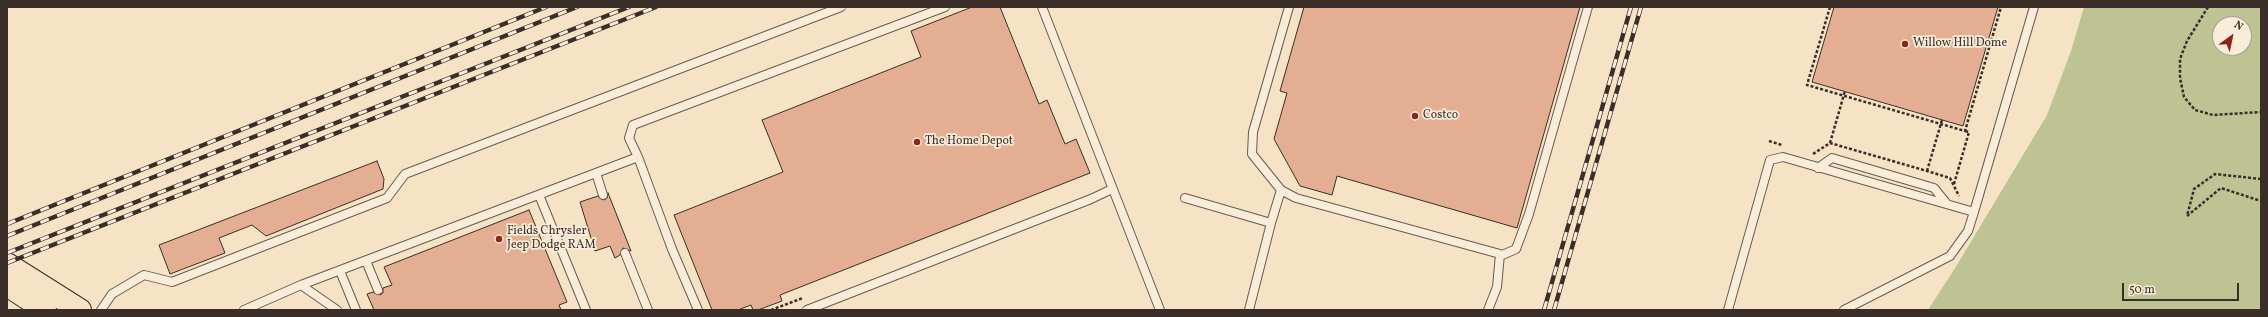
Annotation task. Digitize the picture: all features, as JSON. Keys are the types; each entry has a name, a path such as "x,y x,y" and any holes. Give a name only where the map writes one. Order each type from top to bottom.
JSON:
{"main road":[{"path":"7,264 80,310"},
{"path":"7,285 45,310"}],"lane":[{"path":"101,310 112,294 144,275 172,282 387,198 405,174 841,7"},
{"path":"698,310 672,249 638,157 629,138 633,125 945,7"},
{"path":"1042,7 1160,310"},
{"path":"1289,7 1252,132 1252,154 1281,190 1296,198 1500,254 1500,256"},
{"path":"1500,256 1516,248 1529,214 1588,7"},
{"path":"1844,310 1950,256 1968,231 2034,7"},
{"path":"244,310 244,308 301,285 638,157"},
{"path":"1728,310 1770,160 1783,158 1974,212"},
{"path":"1818,168 1832,158 1934,188 1947,204"},
{"path":"596,173 603,195"},
{"path":"807,310 1091,200 1112,189"},
{"path":"1249,310 1270,223 1281,190"},
{"path":"539,195 586,310"},
{"path":"1185,198 1270,223"},
{"path":"625,253 648,310"},
{"path":"1488,310 1497,287 1500,256"},
{"path":"366,261 378,290"},
{"path":"340,271 356,310"},
{"path":"301,285 337,310"}],"path":[{"path":"1830,7 1808,85 1969,132 1953,184"},
{"path":"1965,131 2001,7"},
{"path":"2208,7 2187,41 2180,59 2180,78 2184,97 2195,110 2213,115 2261,112"},
{"path":"1830,144 1845,91"},
{"path":"1927,171 1942,120"},
{"path":"2261,179 2215,174 2194,189 2187,216 2221,188 2261,201"}],"green space":[{"path":"2084,7 2261,7 2261,310 1928,310 1957,265 2047,115 2071,51"}],"building":[{"name":"The Home Depot","path":"972,7 1000,7 1039,104 1047,100 1065,144 1076,139 1090,173 780,295 782,301 758,310 753,310 751,305 738,310 712,310 674,215 783,172 762,120 921,57 911,31"},
{"name":"Costco","path":"1304,7 1580,7 1517,228 1337,176 1332,195 1300,186 1274,139 1287,93 1280,91"},
{"name":"Willow Hill Dome","path":"1834,7 1998,7 1963,126 1812,82"},
{"path":"377,161 384,179 383,189 266,236 252,225 219,238 225,253 170,274 159,245"},
{"path":"608,193 631,251 623,248 620,255 615,258 610,246 595,251 580,202 598,196 604,200 607,198"},
{"name":"Fields Chrysler Jeep Dodge RAM","path":"529,210 567,302 559,305 561,310 374,310 367,294 373,292 380,295 383,293 383,288 392,285 384,267"}],"railway":[{"path":"7,224 546,7"},
{"path":"7,236 577,7"},
{"path":"7,253 629,7"},
{"path":"7,263 656,7"},
{"path":"1544,310 1631,7"},
{"path":"1554,310 1641,7"}],"place":[{"name":"Willow Hill Dome","path":"1905,44"},
{"name":"Costco","path":"1415,116"},
{"name":"The Home Depot","path":"917,142"},
{"name":"Fields Chrysler Jeep Dodge RAM","path":"499,239"}]}
